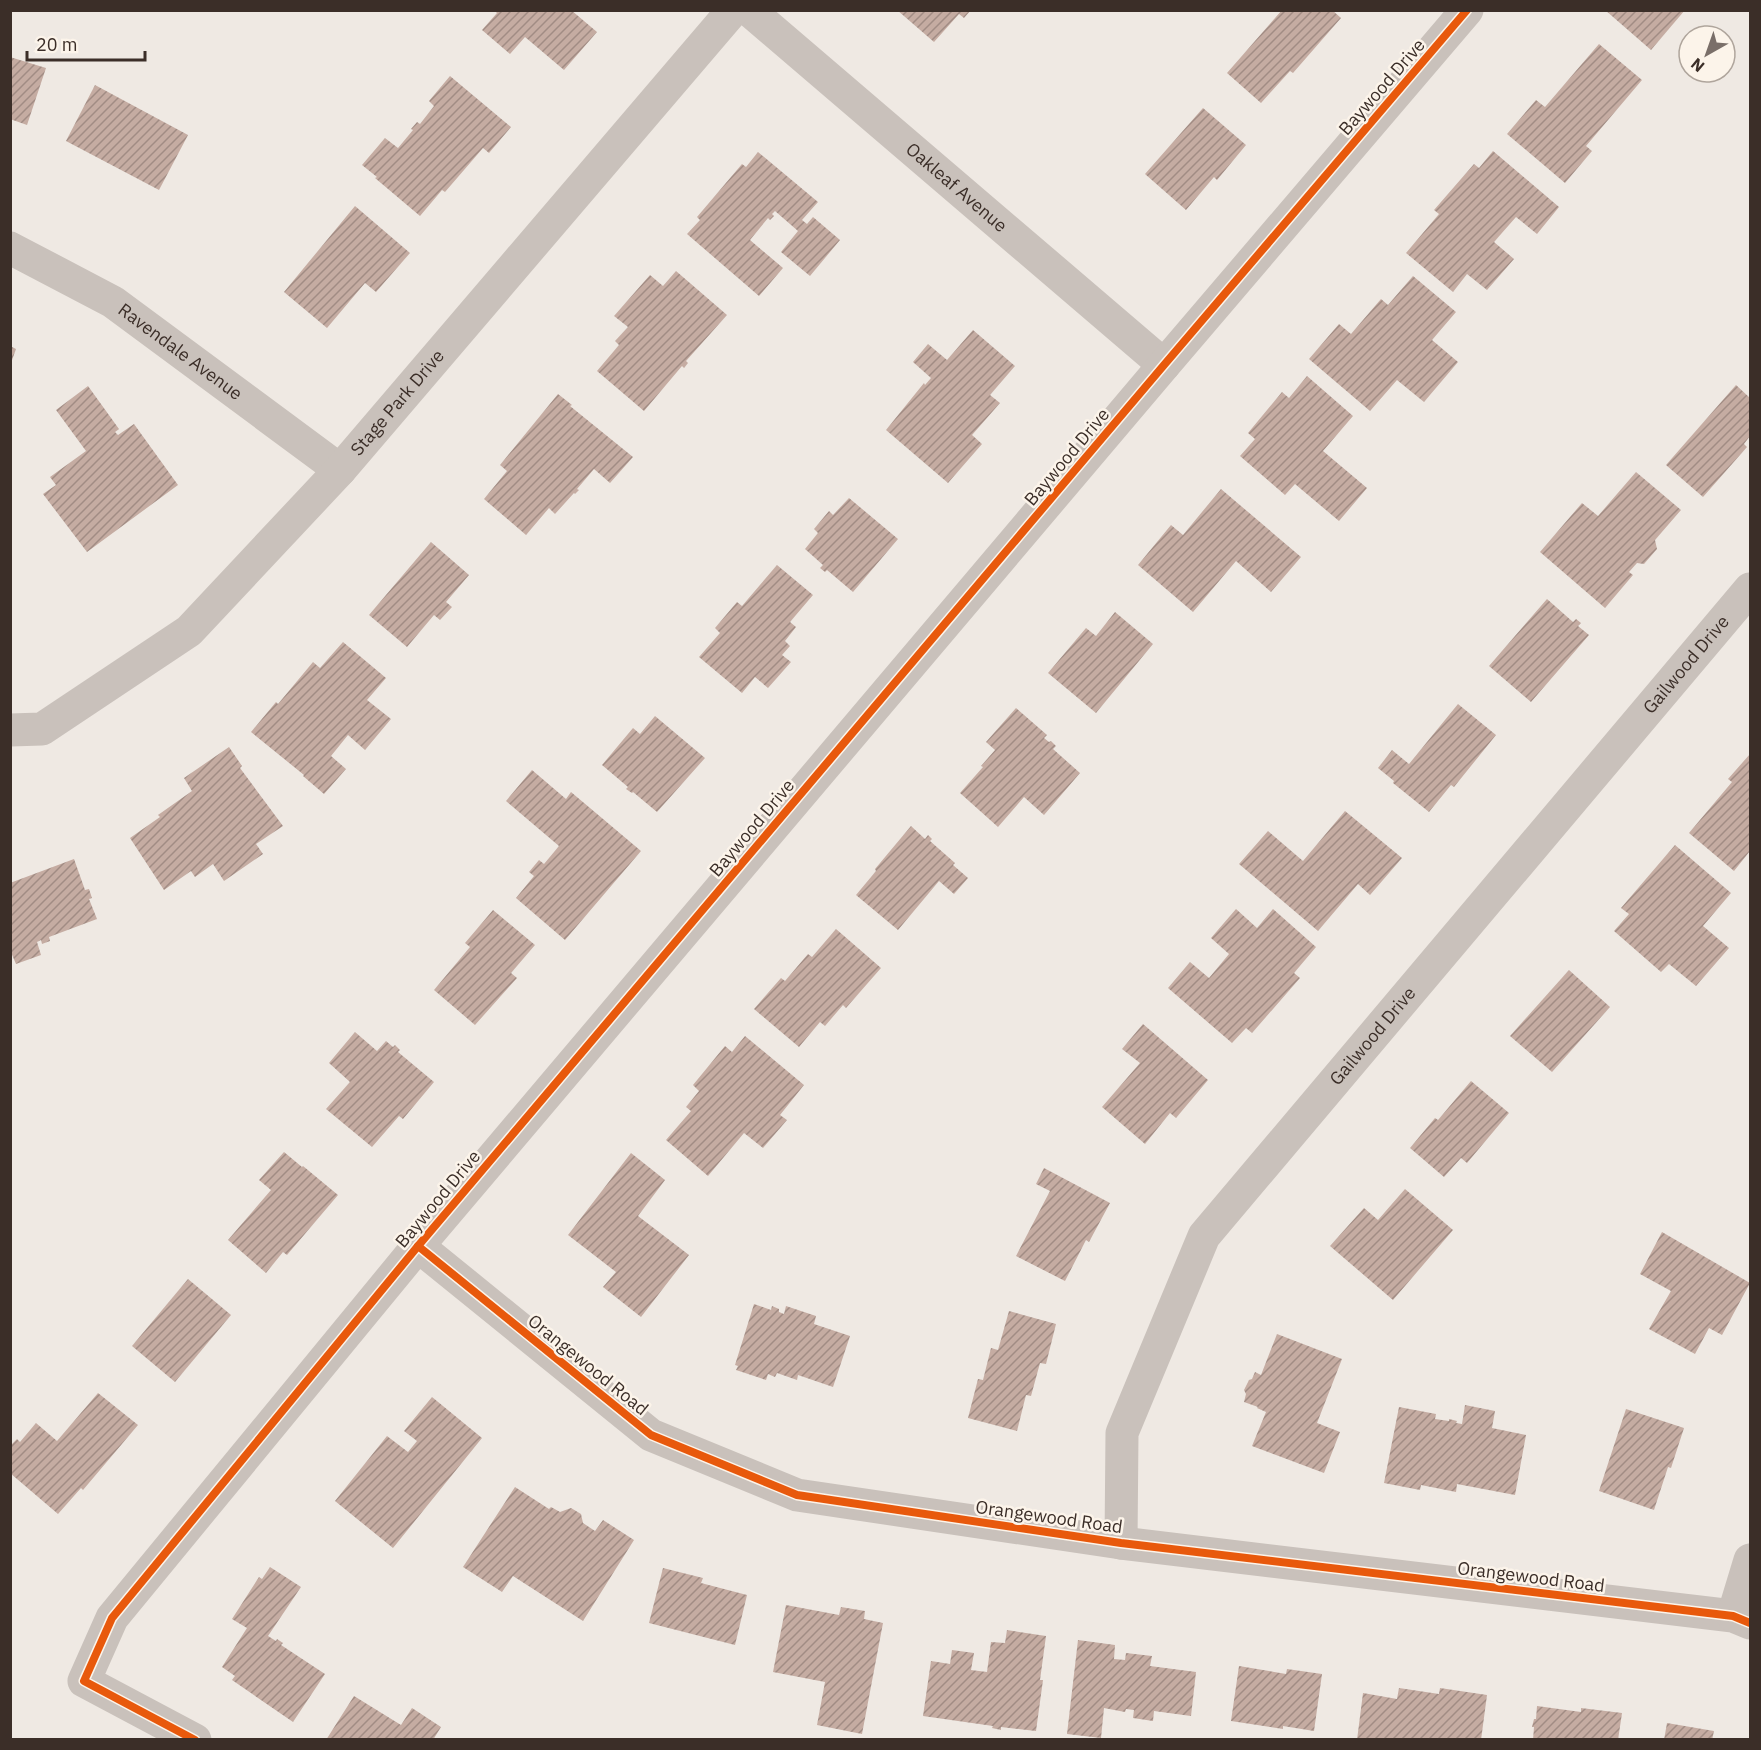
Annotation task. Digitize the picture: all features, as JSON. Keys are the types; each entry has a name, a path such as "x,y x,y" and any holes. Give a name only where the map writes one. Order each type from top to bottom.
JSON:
{"street":[{"name":"Stage Park Drive","path":"10,730 42,729 189,631 340,470 733,10"},
{"name":"Oakleaf Avenue","path":"749,10 1164,365"},
{"name":"Baywood Drive","path":"195,1740 84,1681 112,1618 417,1246 1467,10"},
{"name":"Ravendale Avenue","path":"10,248 113,302 340,470"},
{"name":"Gailwood Drive","path":"1121,1543 1122,1433 1204,1236 1750,589"},
{"name":"Orangewood Road","path":"417,1246 651,1435 797,1495 1121,1543 1742,1619"},
{"path":"1742,1619 1750,1560"}],"building":[{"path":"494,10 571,10 597,32 564,70 525,37 510,54 482,30 497,13"},
{"path":"897,10 971,10 964,18 959,14 934,42"},
{"path":"1282,10 1332,10 1341,18 1293,73 1290,71 1261,103 1227,73"},
{"path":"1605,10 1685,10 1651,50"},
{"path":"1599,44 1642,80 1586,146 1592,151 1565,183 1507,134 1536,100 1545,107"},
{"path":"10,57 46,68 27,125 10,119"},
{"path":"450,76 511,127 489,153 483,148 445,192 442,190 420,216 362,165 385,138 398,148 417,122 420,124 434,106 429,101"},
{"path":"95,85 188,135 159,190 66,141"},
{"path":"1203,108 1246,145 1217,180 1214,177 1186,210 1145,174"},
{"path":"1493,151 1559,207 1537,234 1516,217 1494,242 1514,259 1487,290 1467,274 1453,292 1406,253 1439,214 1434,210 1474,164 1479,168"},
{"path":"758,152 818,202 802,220 807,224 813,217 840,240 810,276 781,252 798,231 775,211 772,214 774,216 770,220 768,218 750,240 783,268 759,296 687,234 700,220 697,217 742,164 746,167"},
{"path":"355,206 410,253 376,292 365,283 327,328 284,292"},
{"path":"676,271 727,315 686,361 688,363 684,368 682,366 644,411 597,371 619,345 615,341 628,327 614,316 650,275 663,286"},
{"path":"1413,276 1456,312 1432,340 1458,362 1424,402 1397,380 1370,411 1309,359 1339,324 1351,334 1381,299 1388,305"},
{"path":"973,330 1015,366 990,395 1000,403 972,435 982,444 948,483 886,430 924,383 925,385 931,378 913,362 928,344 947,360"},
{"path":"10,346 16,349 11,363 10,363"},
{"path":"1307,376 1353,416 1323,451 1367,488 1339,521 1295,484 1285,495 1240,456 1255,439 1248,433 1282,392 1289,398"},
{"path":"1736,385 1750,398 1750,436 1744,444 1747,447 1703,497 1666,465"},
{"path":"88,386 119,429 115,432 118,435 134,424 178,485 87,552 43,494 56,485 50,477 86,451 56,410"},
{"path":"558,394 633,457 610,483 594,469 577,489 579,490 555,514 549,508 526,535 484,499 507,471 500,465"},
{"path":"1636,472 1681,510 1655,540 1657,549 1644,564 1637,563 1629,572 1633,575 1605,608 1540,552 1582,503 1598,516"},
{"path":"1221,489 1301,557 1271,592 1236,561 1193,612 1138,565 1171,525 1183,535"},
{"path":"849,498 898,539 853,592 827,570 825,572 820,568 823,565 805,549 818,533 814,529 829,511 833,515"},
{"path":"431,542 469,575 446,602 452,607 440,620 434,615 407,647 369,615"},
{"path":"777,565 813,595 790,622 796,627 785,641 790,646 782,655 791,662 768,688 755,677 742,693 699,657 720,633 715,628 737,602 742,606"},
{"path":"1547,599 1573,622 1576,619 1581,623 1578,626 1589,635 1531,702 1489,666"},
{"path":"1115,612 1153,644 1096,713 1048,673 1086,628 1096,636"},
{"path":"343,642 386,678 367,700 391,719 365,750 348,735 331,756 346,769 324,794 251,732 313,662 320,668"},
{"path":"1458,704 1496,735 1454,787 1451,785 1429,812 1378,768 1392,750 1409,764"},
{"path":"1016,708 1047,735 1044,738 1056,746 1053,749 1080,773 1044,815 1024,797 998,827 960,793 995,750 986,742"},
{"path":"655,716 705,758 657,812 626,789 628,787 602,765 633,728 640,734"},
{"path":"229,747 242,766 240,768 283,826 256,844 263,854 224,881 213,864 195,877 191,871 164,890 130,838 192,791 184,778"},
{"path":"1750,754 1750,851 1734,871 1689,833 1732,782 1728,779"},
{"path":"532,770 566,799 571,792 641,851 565,940 516,898 534,876 529,872 539,860 544,864 559,846 506,801"},
{"path":"1345,811 1402,858 1370,895 1358,884 1318,931 1239,864 1268,831 1303,861"},
{"path":"911,826 925,839 928,835 932,839 930,841 968,878 954,894 939,881 898,930 856,895"},
{"path":"1675,845 1731,893 1703,926 1729,948 1696,986 1669,964 1661,972 1614,931 1629,914 1621,908"},
{"path":"74,859 85,890 89,889 92,898 89,899 97,919 49,937 50,941 42,944 41,940 37,942 41,955 16,964 10,950 10,883"},
{"path":"1236,909 1257,928 1273,909 1316,947 1294,973 1300,978 1252,1033 1246,1028 1232,1043 1168,988 1190,962 1209,978 1229,954 1211,938"},
{"path":"493,910 535,945 511,973 517,978 475,1025 434,990 470,947 465,943"},
{"path":"836,929 881,968 846,1008 843,1005 825,1026 820,1022 799,1047 754,1009 781,978 785,981 808,954 812,957"},
{"path":"1569,970 1610,1007 1552,1072 1510,1036"},
{"path":"1143,1024 1208,1080 1176,1118 1170,1113 1145,1144 1102,1107 1140,1063 1122,1049"},
{"path":"355,1032 377,1051 386,1041 393,1047 395,1045 400,1050 398,1052 434,1082 403,1119 399,1116 372,1147 326,1109 350,1082 329,1063"},
{"path":"745,1036 804,1085 780,1115 787,1120 763,1148 744,1133 708,1176 666,1140 691,1111 686,1107 699,1091 693,1085 725,1046 732,1052"},
{"path":"1471,1081 1509,1113 1467,1163 1461,1158 1444,1177 1410,1148 1435,1118 1438,1120"},
{"path":"284,1152 338,1195 287,1255 283,1252 266,1273 228,1240 271,1190 259,1180"},
{"path":"631,1153 665,1180 638,1216 689,1255 641,1317 603,1287 616,1272 568,1235"},
{"path":"1044,1168 1110,1203 1089,1242 1086,1240 1065,1281 1016,1256 1050,1191 1036,1184"},
{"path":"1405,1189 1453,1230 1393,1300 1330,1246 1364,1208 1378,1220"},
{"path":"1662,1232 1750,1283 1722,1335 1709,1328 1695,1354 1649,1329 1671,1291 1640,1274"},
{"path":"188,1279 231,1315 175,1382 132,1346"},
{"path":"754,1304 771,1310 772,1306 784,1314 786,1306 816,1316 814,1324 850,1336 833,1387 798,1375 797,1380 777,1373 775,1377 768,1374 766,1380 736,1370 738,1366 735,1365"},
{"path":"1009,1311 1056,1324 1046,1364 1040,1363 1031,1396 1026,1395 1017,1431 968,1418 978,1379 983,1380 991,1348 998,1350"},
{"path":"1277,1334 1342,1359 1317,1423 1340,1432 1324,1473 1252,1446 1266,1412 1244,1402 1246,1394 1244,1390 1255,1372 1261,1375"},
{"path":"98,1393 138,1425 83,1490 81,1488 58,1514 10,1473 10,1446 17,1439 20,1442 36,1423 57,1441"},
{"path":"432,1397 482,1438 393,1548 335,1501 387,1436 408,1452 417,1441 404,1431"},
{"path":"1465,1405 1495,1411 1492,1428 1526,1435 1515,1495 1457,1484 1456,1492 1421,1485 1420,1490 1384,1483 1399,1407 1436,1414 1435,1419 1449,1421 1449,1419 1462,1424"},
{"path":"1626,1409 1684,1428 1654,1510 1599,1491"},
{"path":"515,1487 549,1509 551,1507 560,1512 571,1508 581,1514 583,1523 595,1531 603,1520 634,1540 583,1621 513,1576 502,1592 463,1567"},
{"path":"270,1567 301,1587 268,1636 283,1643 281,1645 325,1674 293,1722 232,1680 235,1676 222,1667 247,1628 232,1619 259,1577 262,1579"},
{"path":"663,1568 703,1578 701,1583 747,1595 735,1645 649,1623"},
{"path":"786,1605 839,1615 841,1607 865,1611 864,1619 883,1623 862,1734 817,1725 825,1682 773,1672"},
{"path":"1007,1630 1046,1636 1036,1731 1001,1727 1001,1730 992,1728 993,1726 923,1716 931,1661 950,1664 952,1650 974,1653 971,1670 987,1672 991,1642 1005,1643"},
{"path":"1078,1640 1115,1645 1114,1659 1125,1660 1126,1653 1152,1656 1150,1666 1196,1672 1191,1716 1154,1711 1153,1721 1133,1718 1134,1710 1126,1709 1125,1712 1104,1708 1101,1738 1067,1734"},
{"path":"1239,1666 1286,1674 1287,1669 1322,1674 1314,1731 1231,1721"},
{"path":"1399,1688 1439,1694 1440,1688 1487,1695 1481,1740 1357,1740 1363,1693 1397,1699"},
{"path":"354,1696 401,1725 412,1708 441,1727 433,1740 326,1740"},
{"path":"1537,1706 1581,1712 1581,1708 1622,1713 1618,1740 1533,1740 1534,1727 1532,1727 1536,1719"},
{"path":"1667,1723 1714,1731 1712,1740 1664,1740"}],"cycle path":[{"path":"195,1740 84,1681 112,1618 418,1246 1467,10"},
{"path":"418,1246 651,1435 797,1495 1121,1543 1733,1616 1750,1623"}]}
